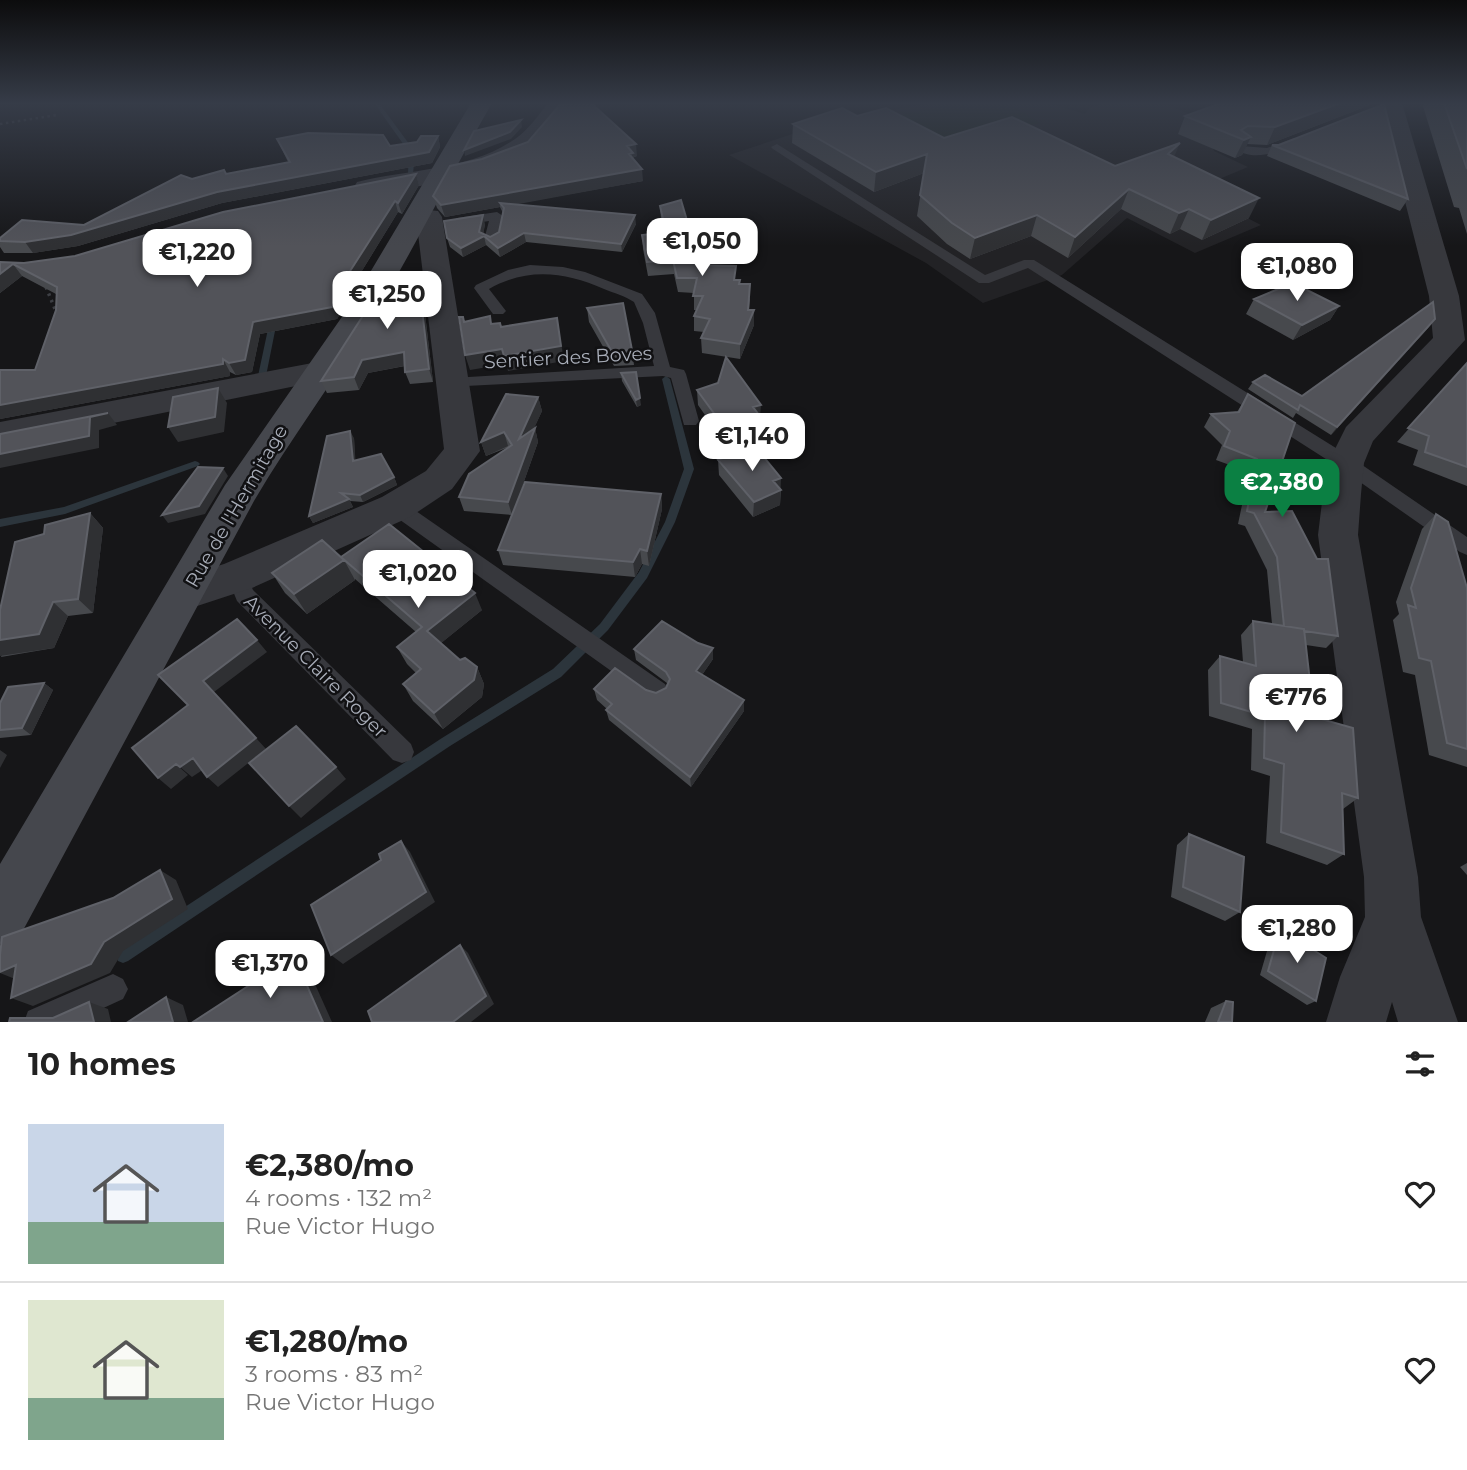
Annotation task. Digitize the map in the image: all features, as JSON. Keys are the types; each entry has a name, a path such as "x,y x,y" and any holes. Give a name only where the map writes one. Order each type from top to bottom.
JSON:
{"main road":[{"name":"Rue de l'Hermitage","path":"0,916 185,593 208,548 298,403 323,371 424,221 440,173 453,151"}],"street":[{"path":"340,191 440,173 511,151"},
{"path":"1404,151 1456,298 1449,340 1358,436 1346,463 1338,536 1391,877 1393,917 1428,1022"},
{"path":"185,593 237,576 396,507 439,480 461,451 424,221"},
{"path":"0,434 323,371"},
{"path":"1356,1022 1369,977 1393,917"}],"lane":[{"path":"783,151 984,280 1029,262 1346,463 1467,548"},
{"path":"424,221 497,216 491,240"},
{"name":"Sentier des Boves","path":"452,383 663,371 649,319 639,299 592,277 542,267 500,275 481,288 498,311"},
{"path":"663,371 678,374 690,421"},
{"path":"396,507 657,691"},
{"name":"Avenue Claire Roger","path":"237,576 244,595 402,752"},
{"path":"38,1022 113,989"}],"path":[{"path":"44,283 59,319"}],"shaded area":[{"path":"742,151 1214,151 1248,167 1193,190 1261,225 1195,253 1127,218 1062,275 983,303 926,263 729,155"}],"building":[{"path":"284,151 430,151 217,192 71,235 25,242 0,241 0,238 22,220 84,225 181,175 192,179 224,170 226,174 290,162"},
{"path":"504,151 631,151 633,153 629,154 642,169 441,205 433,196 450,166"},
{"path":"839,151 1083,151 1115,166 1158,151 1172,151 1168,154 1259,198 1211,220 1189,209 1179,213 1129,189 1075,237 1037,215 975,238 952,223 920,195 927,154 876,172"},
{"path":"1286,151 1396,151 1408,199"},
{"path":"1461,151 1467,151 1467,169"},
{"path":"416,174 398,203 395,201 343,282 350,282 332,307 253,322 245,360 229,363 223,359 223,364 0,405 0,370 35,370 56,310 57,287 13,264 0,274 0,262 24,263 75,256 223,212"},
{"path":"681,200 700,265 736,266 734,280 740,280 739,284 750,284 748,310 754,310 740,344 701,338 710,319 694,316 703,296 693,296 697,278 677,278 673,260 647,262 642,235 666,232 660,206"},
{"path":"500,203 635,215 621,244 524,233 498,248 484,236 461,248 447,238 444,221 483,215 479,232 490,237 499,232 504,208"},
{"path":"418,275 429,369 405,372 404,352 362,360 354,377 321,381 386,280"},
{"path":"1293,283 1339,306 1302,325 1254,299"},
{"path":"1433,302 1435,319 1337,427 1300,405 1298,410 1253,382 1265,375 1302,396"},
{"path":"623,303 632,350 612,352 587,308"},
{"path":"490,316 491,324 500,323 501,327 557,318 561,346 504,356 502,349 465,355 459,317 463,317 464,322"},
{"path":"726,357 761,405 753,407 759,415 724,427 697,390 718,383"},
{"path":"1467,363 1467,467 1425,452 1429,436 1408,428"},
{"path":"636,372 640,398 636,400 621,373"},
{"path":"218,388 215,417 168,427 173,397"},
{"path":"506,394 538,397 519,439 535,428 508,502 459,497 469,474 512,445 504,432 481,442"},
{"path":"1248,394 1295,423 1265,512 1292,511 1317,559 1328,559 1338,636 1284,626 1277,557 1254,513 1247,511 1257,459 1224,446 1230,431 1211,414 1239,412"},
{"path":"108,413 90,417 89,436 0,454 0,434"},
{"path":"350,431 353,461 381,454 394,477 360,495 341,493 349,499 309,516 327,436"},
{"path":"754,445 781,478 773,481 781,490 754,502 718,460"},
{"path":"198,467 223,468 199,506 162,515"},
{"path":"525,482 661,494 647,551 640,549 633,562 498,550"},
{"path":"90,513 78,599 53,602 39,634 0,640 0,610 15,542 44,534 45,525"},
{"path":"1436,514 1448,522 1467,588 1467,749 1447,743 1431,661 1419,658 1408,605 1416,608 1411,588"},
{"path":"389,524 475,593 427,631 460,660 465,658 477,667 474,680 434,713 403,684 421,669 397,647 422,627 341,557"},
{"path":"322,540 344,560 294,594 272,573"},
{"path":"237,619 257,640 203,681 256,738 207,777 193,758 180,767 176,764 158,778 132,748 188,705 158,675"},
{"path":"662,621 698,643 713,648 696,671 744,700 690,777 606,710 612,704 594,689 615,668 646,690 656,693 666,688 670,679 666,672 634,649"},
{"path":"1253,621 1304,629 1314,717 1353,728 1358,798 1342,793 1344,854 1281,832 1284,764 1264,758 1265,716 1221,703 1220,656 1256,666"},
{"path":"44,683 22,728 0,730 0,703 8,687"},
{"path":"296,726 336,767 289,806 249,763"},
{"path":"1189,834 1244,857 1240,912 1183,887"},
{"path":"401,841 426,892 331,955 311,905 381,860 379,854"},
{"path":"160,870 172,899 104,942 91,964 11,998 16,965 0,972 2,937 113,898"},
{"path":"1280,929 1326,958 1316,1001 1268,971"},
{"path":"460,945 486,996 453,1022 372,1022 368,1011"},
{"path":"294,956 323,1022 193,1022"},
{"path":"166,997 173,1022 128,1022"},
{"path":"1226,1001 1233,1002 1232,1022 1218,1022"},
{"path":"89,1002 94,1022 9,1022 10,1018 53,1018"}],"waterway":[{"path":"411,151 411,173"},
{"path":"262,376 271,331"},
{"path":"123,956 446,742 557,673 604,627 643,575 670,522 689,469 666,379"},
{"path":"0,523 65,510 195,464"}]}
